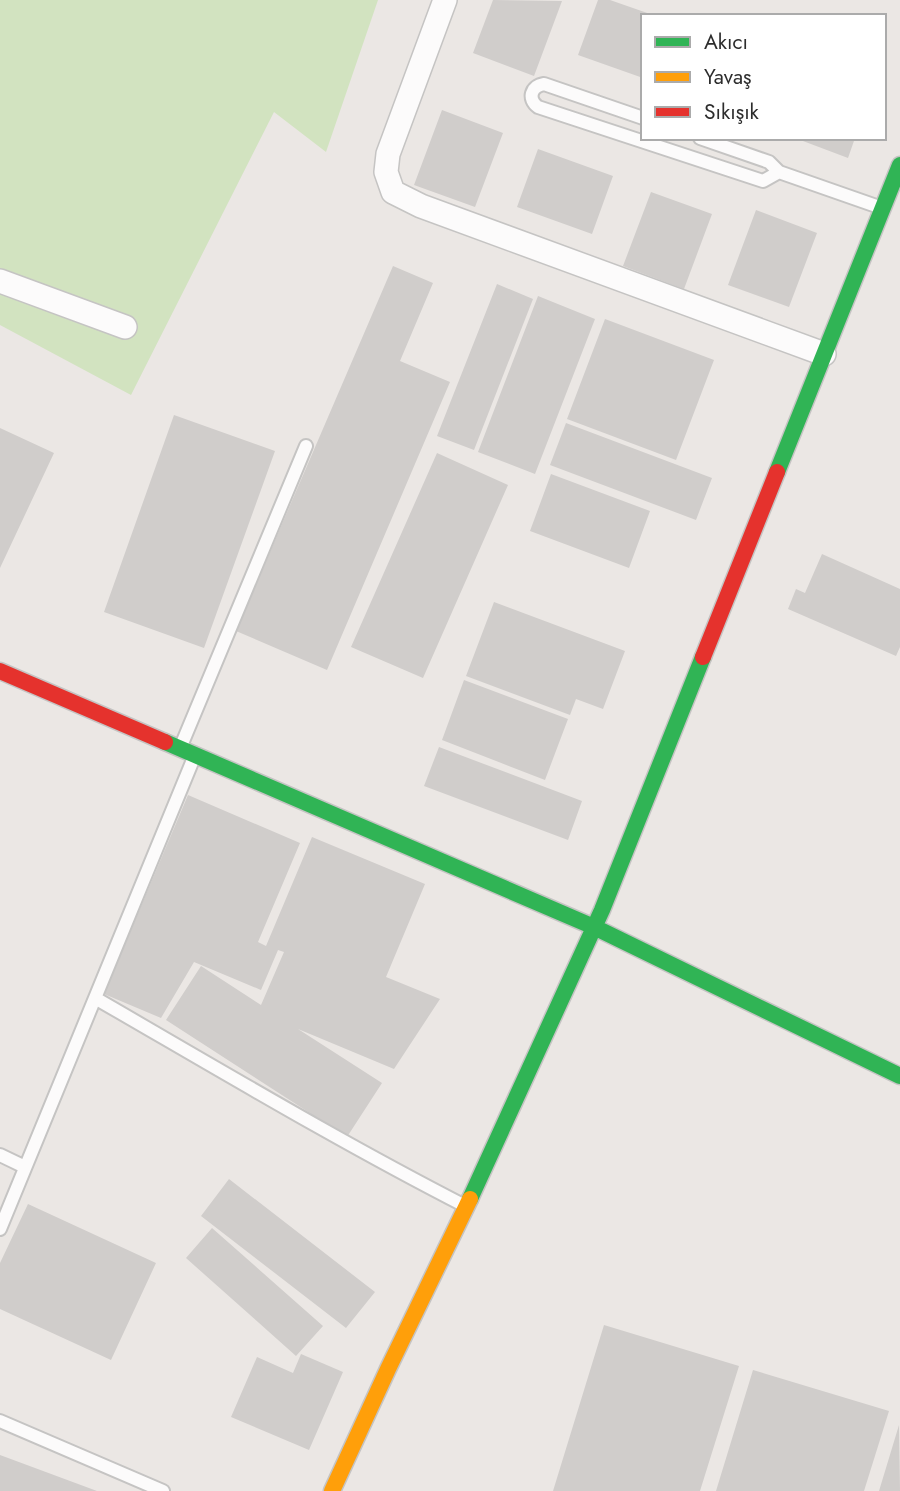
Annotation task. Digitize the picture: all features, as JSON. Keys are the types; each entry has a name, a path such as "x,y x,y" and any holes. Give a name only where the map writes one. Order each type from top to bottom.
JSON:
{"street":[{"path":"445,0 388,154 386,172 393,192 421,206 824,354"},
{"path":"332,1491 393,1357 494,1150 594,927 900,165"},
{"path":"0,281 125,327"},
{"path":"0,671 594,927 900,1076"}],"lane":[{"path":"641,117 544,84 535,87 532,92 531,98 538,107 763,181 779,172"},
{"path":"706,140 769,162 779,172 883,208"},
{"path":"0,1228 95,998 306,446"},
{"path":"95,998 403,1174 467,1206"},
{"path":"0,1155 25,1167"},
{"path":"0,1422 163,1491"}],"green space":[{"path":"0,0 378,0 326,152 274,112 131,395 0,325"}],"building":[{"path":"493,0 562,1 534,76 473,53"},
{"path":"598,0 610,0 650,14 641,14 641,77 578,55"},
{"path":"442,110 503,133 475,207 414,185"},
{"path":"800,140 854,140 848,158"},
{"path":"538,149 613,176 592,234 517,207"},
{"path":"651,192 712,214 684,289 623,266"},
{"path":"756,210 817,233 789,307 728,285"},
{"path":"393,266 433,283 400,361 450,382 327,670 236,631"},
{"path":"497,284 533,299 474,450 437,436"},
{"path":"538,296 595,319 535,474 478,452"},
{"path":"605,319 714,360 676,460 567,419"},
{"path":"174,415 275,451 204,648 104,612"},
{"path":"566,423 712,478 696,520 550,465"},
{"path":"0,428 54,453 0,568"},
{"path":"437,453 508,485 423,678 351,647"},
{"path":"551,474 650,511 629,568 530,531"},
{"path":"822,554 900,589 900,647 896,656 788,609 796,589 805,593"},
{"path":"494,602 625,651 603,709 576,699 570,715 466,676"},
{"path":"464,680 568,719 545,780 442,740"},
{"path":"439,747 582,801 568,840 424,786"},
{"path":"188,795 300,843 258,942 266,946 312,837 425,884 386,977 440,999 394,1069 298,1029 382,1083 347,1137 166,1020 201,966 261,1005 284,952 278,950 261,990 194,962 161,1018 104,994"},
{"path":"229,1179 375,1292 346,1328 201,1216"},
{"path":"28,1204 156,1263 111,1360 0,1309 0,1263"},
{"path":"212,1228 323,1326 296,1356 186,1258"},
{"path":"604,1325 739,1366 700,1491 553,1491"},
{"path":"301,1354 343,1372 309,1450 231,1417 257,1357 293,1373"},
{"path":"753,1370 889,1411 864,1491 716,1491"},
{"path":"899,1425 900,1491 879,1491"},
{"path":"0,1455 97,1491 0,1491"}],"traffic: fast":[{"path":"777,472 900,165"},
{"path":"470,1199 602,910 703,657"},
{"path":"165,742 594,927 900,1076"}],"traffic: slow":[{"path":"332,1491 470,1199"}],"traffic: jam":[{"path":"703,657 777,472"},
{"path":"0,671 165,742"}]}
